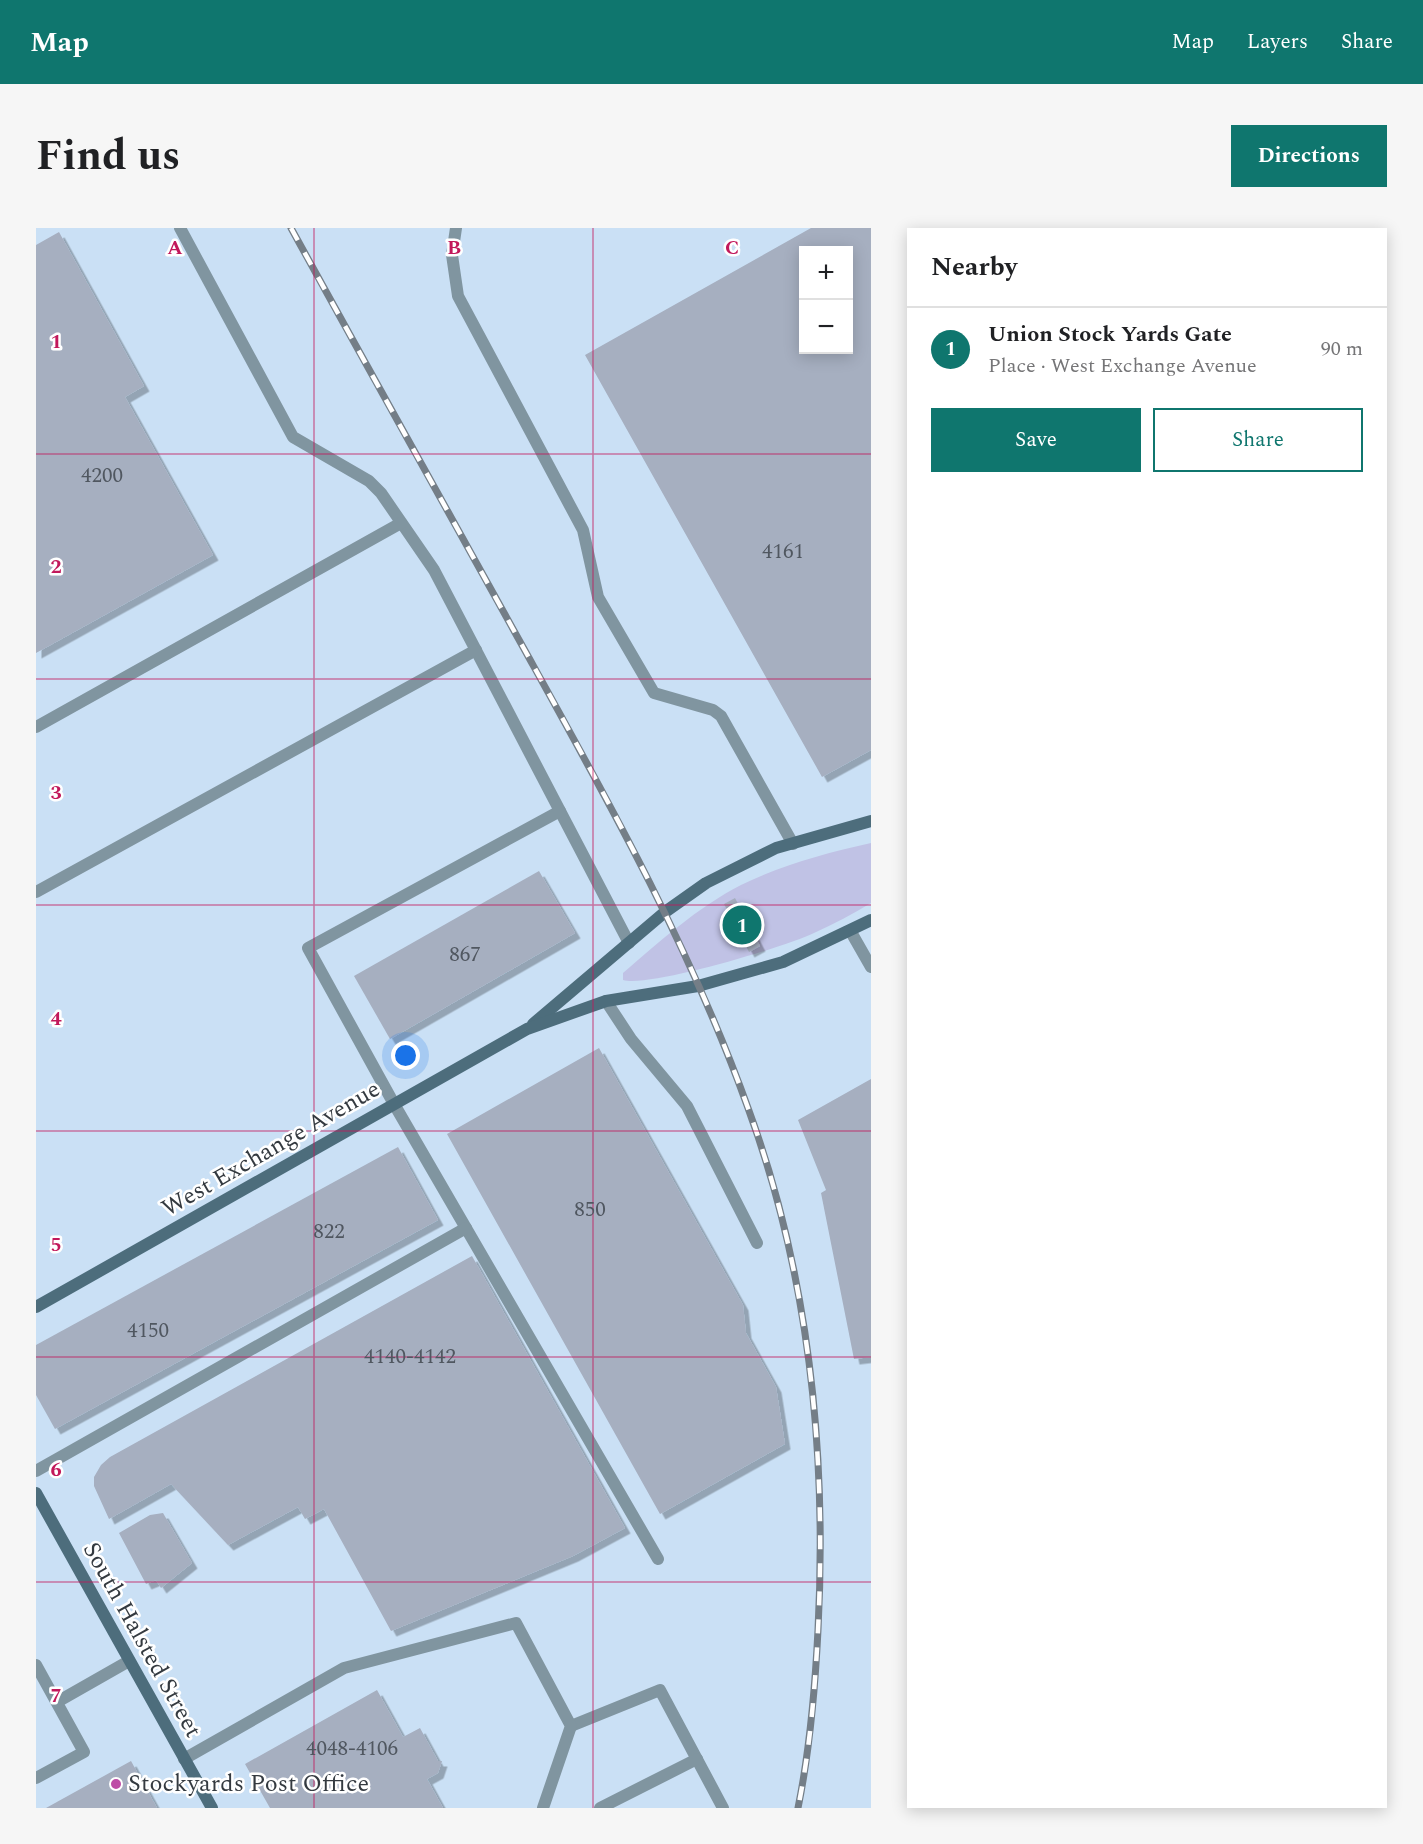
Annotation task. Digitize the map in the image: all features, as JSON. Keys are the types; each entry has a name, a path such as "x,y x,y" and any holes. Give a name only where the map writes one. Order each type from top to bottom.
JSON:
{"street":[{"path":"180,228 293,437 369,481 434,570 629,943"},
{"path":"456,228 452,255 458,296 583,530 598,597 605,611 654,693 702,706 721,716 793,844"},
{"path":"36,727 401,523"},
{"path":"36,892 476,650"},
{"path":"560,811 308,948 394,1104 658,1559"},
{"name":"West Exchange Avenue","path":"527,1029 665,912 706,884 776,848 871,821"},
{"name":"West Exchange Avenue","path":"36,1307 527,1029 606,1001 698,986 783,962 851,932 871,920"},
{"path":"851,932 871,967"},
{"path":"606,1001 631,1039 687,1106 758,1243"},
{"path":"36,1471 466,1228"},
{"name":"South Halsted Street","path":"36,1493 212,1808"},
{"path":"184,1759 344,1668 516,1623 571,1726 543,1808"},
{"path":"57,1702 129,1661"},
{"path":"36,1665 84,1752 36,1778"},
{"path":"571,1726 660,1690 723,1808"},
{"path":"600,1808 697,1759"}],"shaded area":[{"path":"36,228 871,228 871,1808 36,1808"},
{"path":"871,843 871,903 850,915 799,939 717,965 660,978 623,980 623,973 665,937 694,914 741,885 804,860"}],"building":[{"path":"811,228 871,228 871,750 822,777 585,355"},
{"path":"59,232 144,386 125,397 213,555 36,653 36,245"},
{"path":"539,871 575,933 390,1039 354,976"},
{"path":"735,898 760,946 749,952 724,904"},
{"path":"599,1048 743,1305 746,1333 776,1387 785,1444 660,1514 447,1134"},
{"path":"871,1079 871,1357 854,1359 821,1193 826,1190 798,1120"},
{"path":"398,1147 438,1220 55,1429 36,1395 36,1345"},
{"path":"472,1256 625,1528 573,1556 391,1631 324,1509 305,1519 298,1507 228,1545 171,1484 109,1519 94,1486 94,1477 101,1465 110,1457"},
{"path":"163,1513 192,1563 161,1588 156,1580 146,1584 119,1533 150,1515"},
{"path":"377,1690 403,1737 420,1728 438,1761 442,1761 438,1773 427,1779 443,1808 270,1808 245,1764"},
{"name":"Stockyards Post Office","path":"131,1761 157,1808 46,1808"}],"railway":[{"path":"291,228 645,873 725,1048 769,1171 786,1235 799,1300 816,1431 820,1564 818,1630 809,1742 798,1808"}],"place":[{"name":"Union Stock Yards Gate","path":"742,925"},
{"name":"Stockyards Post Office","path":"116,1784"}]}
